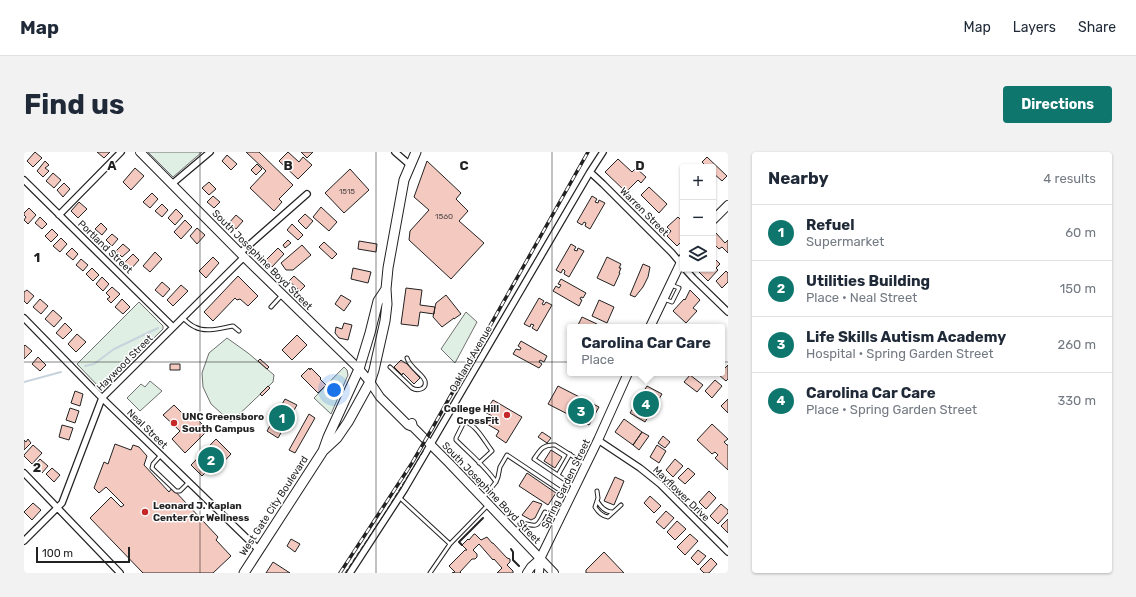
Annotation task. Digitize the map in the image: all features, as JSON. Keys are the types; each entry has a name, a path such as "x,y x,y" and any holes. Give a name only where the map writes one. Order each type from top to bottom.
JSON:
{"main road":[{"name":"South Josephine Boyd Street","path":"140,152 282,295 359,369 380,397 408,425 414,427 554,573"},
{"name":"West Gate City Boulevard","path":"323,451 337,438 348,422 370,382 374,370 387,304 386,289 388,268 404,180 416,152"},
{"path":"716,217 728,205"},
{"path":"651,324 670,284 680,269"},
{"name":"West Gate City Boulevard","path":"244,573 323,451 359,369 378,301 386,289"},
{"name":"Spring Garden Street","path":"527,573 540,559 598,440 627,376"},
{"name":"Spring Garden Street","path":"539,573 540,559"}],"street":[{"path":"59,215 121,152"},
{"path":"172,184 210,152"},
{"path":"395,152 410,165"},
{"name":"Oakland Avenue","path":"350,573 400,498 603,152"},
{"name":"Warren Street","path":"590,172 680,261"},
{"name":"Portland Street","path":"24,180 173,327"},
{"name":"Haywood Street","path":"24,541 62,503 102,398 242,255 307,194"},
{"name":"Warren Street","path":"688,272 692,278 728,312"},
{"name":"Neal Street","path":"24,318 102,398 259,550"},
{"name":"Mayflower Drive","path":"598,440 640,468 660,484 728,552"},
{"path":"24,473 120,573"}],"lane":[{"path":"271,307 282,295"},
{"path":"182,317 192,326 200,329 206,330 233,326 239,331"},
{"path":"390,367 415,390 420,390 424,387 424,379 408,363 407,358"},
{"path":"479,463 492,451 475,428 466,422 456,438 466,450 479,463 488,471 496,482"},
{"path":"575,487 534,459 543,447 551,445 559,447 586,464"},
{"path":"558,475 570,454"},
{"path":"162,455 152,464 152,468 176,491 180,492 189,482"},
{"path":"430,573 450,544 486,501 496,482 500,467 507,455 570,497"},
{"path":"597,491 598,498 595,507 604,516 608,517 621,505"},
{"path":"400,498 450,544"},
{"path":"597,501 604,510 613,512"},
{"path":"514,532 523,524 538,525 545,512 560,519"}],"green space":[{"path":"148,152 202,152 173,177"},
{"path":"139,302 163,326 163,329 103,388 100,388 77,364"},
{"path":"466,312 477,322 455,363 441,349"},
{"path":"227,338 248,353 274,375 273,382 231,422 211,404 203,387 202,373 209,353"},
{"path":"344,367 347,370 348,375 331,414 314,398"},
{"path":"150,381 162,391 140,411 127,398 141,384 145,387"}],"building":[{"path":"35,152 42,158 33,167 27,161"},
{"path":"97,152 110,152 104,158"},
{"path":"246,152 259,152 293,185 279,199 282,202 274,211 250,188 266,171"},
{"path":"288,152 299,162 303,157 312,165 298,179 279,161"},
{"path":"301,152 313,152 307,158"},
{"path":"227,155 237,164 231,170 222,161"},
{"path":"707,157 714,164 704,164 702,162"},
{"path":"618,159 632,172 636,168 646,177 641,183 638,180 626,192 605,172"},
{"path":"45,161 49,165 45,168 49,171 43,177 37,171"},
{"path":"427,161 461,193 456,199 468,211 459,221 484,243 451,279 409,240 410,231 429,210 414,197"},
{"path":"257,164 262,169 256,175 251,170"},
{"path":"716,166 727,176 722,181 716,176"},
{"path":"135,168 144,176 131,190 123,182"},
{"path":"350,169 369,190 344,213 325,193"},
{"path":"53,173 61,180 54,188 46,181"},
{"path":"209,182 216,189 209,195 202,188"},
{"path":"64,183 70,189 63,197 57,190"},
{"path":"649,187 667,204 659,213 641,195"},
{"path":"152,193 158,199 150,208 143,202"},
{"path":"213,196 220,202 214,208 207,202"},
{"path":"592,196 597,199 595,202 598,203 599,200 605,203 590,229 585,226 586,223 584,222 582,225 577,222"},
{"path":"79,202 87,209 78,218 71,211"},
{"path":"162,204 168,210 162,217 155,211"},
{"path":"321,207 337,222 329,231 313,217"},
{"path":"29,208 36,215 28,224 24,220 26,217 24,213"},
{"path":"176,209 183,216 175,225 168,218"},
{"path":"305,214 313,221 306,229 298,221"},
{"path":"236,215 243,221 236,229 229,223"},
{"path":"40,217 47,224 42,229 35,223"},
{"path":"678,217 680,219 680,243 677,246 667,236 671,231 667,227"},
{"path":"185,220 192,227 181,239 174,232"},
{"path":"101,223 107,229 102,235 95,229"},
{"path":"292,224 303,235 298,240 287,230"},
{"path":"197,228 205,235 197,244 190,236"},
{"path":"52,229 58,235 51,242 45,236"},
{"path":"716,233 725,243 728,240 728,253 722,247 719,249 716,246"},
{"path":"112,234 118,239 112,246 106,240"},
{"path":"61,238 67,244 60,252 53,246"},
{"path":"288,240 291,243 285,248 283,245"},
{"path":"359,241 377,244 376,252 358,249"},
{"path":"324,242 337,254 332,259 319,247"},
{"path":"123,244 130,250 122,257 116,251"},
{"path":"571,244 576,247 574,250 577,251 578,248 584,251 569,277 564,274 565,271 563,269 561,273 556,270"},
{"path":"302,245 311,255 293,270 286,270 281,263"},
{"path":"72,248 78,254 73,260 66,254"},
{"path":"278,248 284,254 272,267 265,261"},
{"path":"155,252 162,259 150,272 143,266"},
{"path":"133,254 139,260 131,269 124,263"},
{"path":"213,257 219,263 206,278 199,271"},
{"path":"607,257 621,264 619,268 621,268 620,273 614,286 597,278"},
{"path":"81,259 88,265 83,271 76,265"},
{"path":"716,260 720,264 716,268"},
{"path":"643,264 650,267 648,277 643,287 635,297 630,295"},
{"path":"92,268 99,275 93,281 86,274"},
{"path":"353,268 371,272 368,283 351,279"},
{"path":"716,268 718,270 708,281 699,272 716,272"},
{"path":"726,271 728,273 728,282 722,288 716,281"},
{"path":"238,276 258,296 248,306 240,299 237,300 235,298 213,321 204,312"},
{"path":"294,276 305,286 300,291 289,281"},
{"path":"102,277 109,284 103,291 96,284"},
{"path":"561,279 586,293 583,298 581,297 580,299 582,300 579,306 553,291 556,286 559,288 561,285 558,284"},
{"path":"162,282 170,289 163,297 155,290"},
{"path":"181,285 188,291 173,306 167,300"},
{"path":"112,287 120,294 111,303 107,299 110,297 106,293"},
{"path":"406,288 422,290 420,305 435,307 434,314 420,312 418,326 401,324"},
{"path":"27,290 34,296 27,304 24,301 24,292"},
{"path":"690,290 700,300 693,308 697,311 686,323 673,311 684,299 685,300"},
{"path":"341,295 351,301 344,311 335,304"},
{"path":"446,295 461,314 442,327 433,317 436,303"},
{"path":"539,298 544,301 542,304 544,305 546,302 552,305 537,331 532,328 534,325 531,324 530,327 524,324"},
{"path":"40,299 48,306 41,314 33,307"},
{"path":"122,299 130,307 123,314 115,307"},
{"path":"599,300 614,307 607,323 592,316"},
{"path":"53,310 62,318 54,327 45,319"},
{"path":"582,317 597,324 578,324"},
{"path":"65,323 72,330 63,339 56,333"},
{"path":"344,323 352,325 348,340 339,338 335,333 336,327 342,329"},
{"path":"77,334 86,342 76,352 68,344"},
{"path":"297,335 307,345 292,360 282,350"},
{"path":"521,341 547,356 544,362 540,360 539,362 542,364 539,368 513,354 516,349 520,350 521,348 518,346"},
{"path":"25,345 32,351 24,359 24,346"},
{"path":"38,357 46,365 40,371 32,364"},
{"path":"260,359 269,367 267,369 258,361"},
{"path":"401,360 406,363 420,378 414,384 403,373 402,375 394,367"},
{"path":"170,364 180,364 180,370 170,370"},
{"path":"728,365 728,379 726,381 720,376 725,376 725,368"},
{"path":"309,368 310,370 311,368 321,378 320,379 326,385 318,393 301,376"},
{"path":"689,376 691,376 703,385 697,392 684,382"},
{"path":"715,380 722,386 712,398 705,391"},
{"path":"268,386 270,388 262,396 260,394"},
{"path":"558,386 599,407 589,425 548,404"},
{"path":"647,386 662,394 645,422 630,413"},
{"path":"75,391 83,394 80,406 71,403"},
{"path":"285,399 297,405 278,438 267,431"},
{"path":"728,399 728,413 721,406"},
{"path":"493,400 522,417 506,443 496,436 499,431 487,424 492,416 485,412"},
{"path":"174,405 184,415 185,413 187,415 190,412 208,430 185,453 172,439 180,431 163,415"},
{"path":"70,408 79,411 75,423 66,420"},
{"path":"309,414 315,418 295,453 289,450"},
{"path":"624,419 642,432 633,445 615,432"},
{"path":"712,424 728,439 724,442 728,445 728,470 715,458 718,455 715,452 712,454 697,440"},
{"path":"62,425 73,428 69,440 59,437"},
{"path":"542,432 551,438 547,443 538,437"},
{"path":"642,432 649,436 639,450 633,445"},
{"path":"663,436 670,442 665,448 658,443"},
{"path":"28,439 31,443 24,450 24,440 26,442"},
{"path":"216,439 231,454 215,471 211,467 202,476 191,465"},
{"name":"Leonard J. Kaplan Center for Wellness","path":"115,444 131,450 133,445 139,447 147,456 144,465 169,492 172,488 218,537 216,540 231,556 213,573 143,573 90,518 111,497 121,507 124,505 106,487 99,493 94,488 104,462 108,464"},
{"path":"33,445 42,453 32,464 24,455"},
{"path":"657,445 666,451 659,463 650,457"},
{"path":"551,450 562,457 555,468 544,461"},
{"path":"40,459 48,466 42,473 34,466"},
{"path":"675,459 683,466 673,477 666,470"},
{"path":"52,468 60,475 54,482 46,474"},
{"path":"688,468 695,474 685,484 678,478"},
{"path":"527,473 556,493 548,505 519,486"},
{"path":"615,477 624,481 614,505 604,501"},
{"path":"709,491 716,498 706,509 699,502"},
{"path":"650,496 661,506 654,513 644,503"},
{"path":"533,501 542,504 535,518 531,520 522,515"},
{"path":"33,503 41,510 32,520 24,512"},
{"path":"721,504 728,510 728,513 718,524 710,516"},
{"path":"666,511 674,518 664,529 656,522"},
{"path":"728,519 728,533 721,526"},
{"path":"677,521 686,529 675,540 667,532"},
{"path":"474,534 481,540 487,537 507,558 510,559 510,562 507,565 513,573 497,573 502,568 479,544 473,550 477,554 477,557 472,559 460,572 461,573 452,573 455,572 449,566 465,550 467,550 462,545"},
{"path":"690,534 698,541 685,555 677,547"},
{"path":"291,539 300,544 295,552 287,546"},
{"path":"698,550 706,556 698,565 691,558"},
{"path":"604,552 624,573 586,573 586,570"},
{"path":"711,558 717,564 709,573 704,573 700,569"},
{"path":"273,562 290,573 266,573"}],"waterway":[{"path":"85,366 94,364 114,349 158,328"},
{"path":"24,382 61,372"}],"railway":[{"path":"340,573 412,463 588,152"}],"fence":[{"path":"345,573 424,450"},
{"path":"462,545 459,542 483,518"}],"wall":[{"path":"462,545 459,542 483,518"},
{"path":"511,549 513,552 513,560 519,566"}],"place":[{"name":"Carolina Car Care","path":"646,404"},
{"name":"Life Skills Autism Academy","path":"581,411"},
{"name":"College Hill CrossFit","path":"507,415"},
{"name":"Refuel","path":"282,418"},
{"name":"UNC Greensboro South Campus","path":"174,423"},
{"name":"Utilities Building","path":"211,460"},
{"name":"Leonard J. Kaplan Center for Wellness","path":"145,512"}]}
